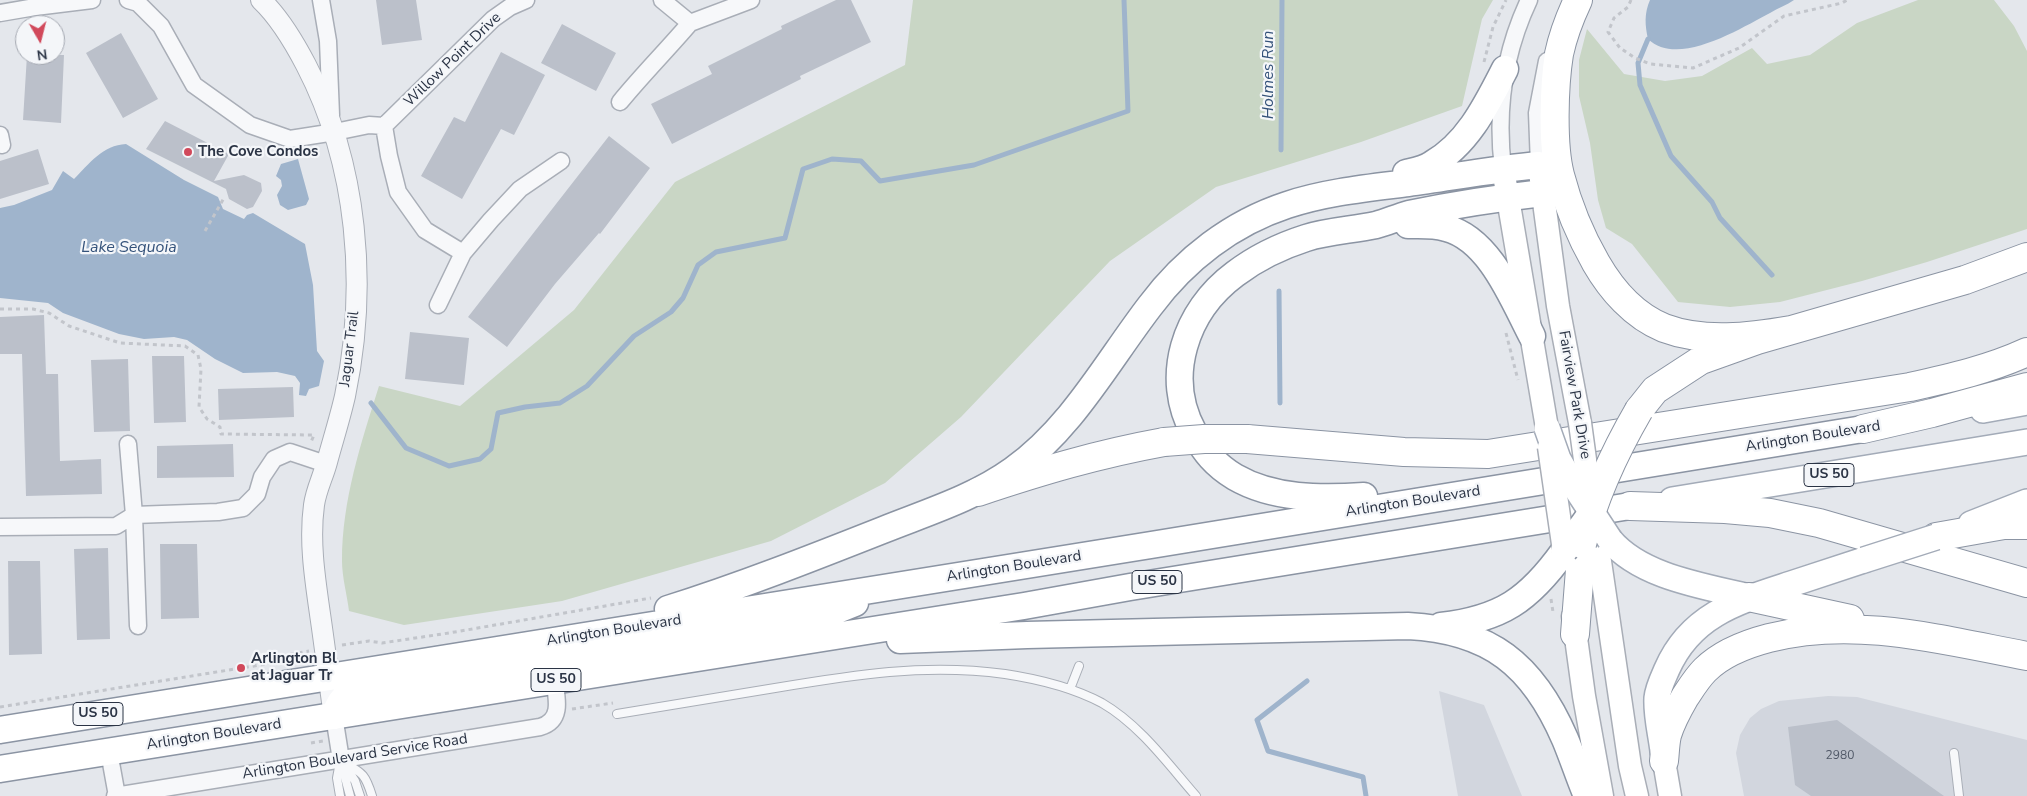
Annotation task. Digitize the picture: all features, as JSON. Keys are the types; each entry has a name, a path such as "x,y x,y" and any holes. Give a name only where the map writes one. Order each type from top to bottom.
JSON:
{"highway":[{"path":"1577,0 1559,54 1556,136 1559,173 1570,209 1581,235 1605,278 1620,296 1640,314 1662,327 1684,334 1738,337 1791,330"},
{"path":"1356,190 1431,165 1447,153 1463,138 1476,120 1494,69"},
{"path":"978,492 1013,470 1043,446 1069,418 1156,297 1187,265 1222,236 1245,222 1287,205 1333,193 1539,165"},
{"path":"1531,482 1470,480 1366,495 1312,497 1286,494 1256,486 1235,477 1205,453 1182,405 1179,384 1184,342 1199,311 1216,291 1235,274 1258,259 1284,246 1307,238 1377,224 1407,215 1507,197 1543,193"},
{"path":"1377,224 1428,225 1448,228 1465,236 1484,253 1498,271 1532,336"},
{"path":"1575,634 1592,511 1610,464 1639,410 1655,390 1701,360 1727,350 1931,291 2027,257"},
{"path":"1931,291 2027,272"},
{"path":"544,642 634,620 771,574 978,492 1046,469 1113,451 1164,442 1204,439 1247,439 1404,452 1488,454 1910,387 1965,375 2002,363 2027,352"},
{"path":"1863,428 2027,387"},
{"name":"Arlington Boulevard","path":"0,730 1863,428"},
{"path":"1630,506 1725,509 1770,513 1819,523 2027,583"},
{"name":"Arlington Boulevard","path":"0,769 1630,506"},
{"path":"1936,538 2004,526 2027,524"},
{"path":"777,645 1027,634 1430,627 1461,624 1492,615 1511,606 1550,571 1588,544"},
{"path":"334,716 340,702 347,695 351,694 820,617 900,585"},
{"path":"1748,597 1914,635 2027,656"},
{"path":"1430,627 1480,641 1502,653 1520,668 1533,682 1551,710 1565,739 1587,796"},
{"path":"1664,761 1667,735 1678,709 1692,685 1704,670 1733,650 1782,634 1818,630 1855,628 1914,635"}],"main road":[{"name":"Fairview Park Drive","path":"1539,165 1558,306 1580,423 1592,511"},
{"name":"Fairview Park Drive","path":"1503,169 1546,428 1588,544 1637,796"},
{"name":"Arlington Boulevard","path":"1863,428 2027,402"},
{"path":"1546,428 1562,466 1592,511"},
{"name":"Arlington Boulevard","path":"1630,506 2027,442"},
{"path":"1670,796 1657,698 1661,682 1671,660 1685,638 1697,626 1712,615 1748,597 1936,538 2027,502"},
{"path":"1588,544 1623,553 1647,568 1685,581 1748,597"},
{"path":"1575,634 1602,796"}],"street":[{"path":"0,14 34,7 92,0"},
{"path":"128,0 138,3 161,26 194,85 250,125 290,139 333,126 384,126 398,192 425,230 463,253"},
{"name":"Jaguar Trail","path":"261,0 278,19 297,48 318,87 342,155 351,202 356,253 356,304 352,351 344,396 326,464 318,484 314,506 312,539 315,580 334,716"},
{"path":"321,0 328,41 333,126"},
{"name":"Willow Point Drive","path":"384,126 493,19 510,7 526,0"},
{"path":"662,0 690,23"},
{"path":"620,102 644,72 663,54 690,23 751,0"},
{"name":"Fairview Park Drive","path":"1503,169 1494,69 1529,0"},
{"name":"Fairview Park Drive","path":"1539,165 1537,113 1544,71 1555,39 1577,0"},
{"path":"438,306 463,253 520,189 561,161"},
{"path":"128,444 134,515 138,626"},
{"path":"0,526 116,526 134,515 218,512 243,508 257,494 262,477 274,459 290,452 326,464"},
{"name":"Arlington Boulevard Service Road","path":"116,796 544,726 552,722 558,704 554,680"},
{"path":"334,716 341,760"},
{"path":"109,752 116,796"}],"lane":[{"path":"1070,689 1079,666"},
{"path":"618,714 854,675 900,671 976,670 1018,676 1070,689 1102,703 1131,724 1196,796"},
{"path":"1954,753 1959,796"},
{"path":"340,796 337,778 341,760"},
{"path":"341,760 350,796"},
{"path":"341,760 356,781 360,796"},
{"path":"341,760 364,776 372,796"}],"path":[{"path":"1494,69 1493,27 1506,0"},
{"path":"1631,0 1628,6 1614,18 1608,32 1620,48 1635,58 1650,64 1693,68 1739,48 1784,16 1842,3 1847,0"},
{"path":"205,231 224,198"},
{"path":"0,309 33,309 49,313 69,326 120,343 185,346 198,355 201,369 199,407 206,419 220,427 220,434 314,435 304,456"},
{"path":"1504,327 1518,383"},
{"path":"0,707 266,664 292,654 360,642 382,643 458,632 654,598"},
{"path":"586,707 620,701"}],"shaded area":[{"path":"1439,691 1484,705 1522,796 1458,796"},
{"path":"1828,696 1857,697 2027,740 2027,796 1744,796 1736,753 1740,735 1750,718 1761,709 1779,701"}],"green space":[{"path":"913,0 1493,0 1482,19 1462,106 1361,142 1216,187 1110,261 961,417 885,483 771,541 562,601 404,625 349,611 342,567 345,516 354,472 379,386 460,406 574,310 675,182 905,65"},
{"path":"1918,0 1994,0 2014,26 2027,51 2027,229 1862,281 1780,302 1730,307 1678,302 1632,244 1606,228 1598,200 1590,143 1579,96 1579,60 1587,29 1624,74 1665,81 1702,76 1752,48 1767,64 1810,55 1857,23"}],"water":[{"path":"1650,0 1794,0 1727,35 1692,47 1676,49 1661,47 1648,39 1646,20"},
{"name":"Lake Sequoia","path":"126,144 184,180 218,197 223,209 244,219 247,215 253,213 305,244 313,285 317,351 324,361 319,386 309,389 306,396 299,395 300,383 295,376 277,372 243,373 215,359 187,340 174,337 144,339 119,334 63,313 48,303 0,298 0,208 14,205 52,190 63,171 74,179 103,152 118,145"},
{"path":"298,159 309,199 306,205 288,210 280,205 277,195 282,186 281,180 276,176 281,164"}],"building":[{"path":"376,0 416,0 422,40 382,45"},
{"path":"836,0 851,0 871,42 800,76 801,79 672,144 651,104 712,74 708,66 782,29 781,26"},
{"path":"562,24 616,53 596,91 541,63"},
{"path":"121,33 158,99 123,118 86,53"},
{"path":"501,52 545,75 514,135 501,129 462,199 421,176 454,117 465,122"},
{"path":"26,65 64,65 61,123 23,120"},
{"name":"The Cove Condos","path":"165,121 229,154 214,181 244,175 261,183 262,191 253,207 247,209 229,199 226,189 146,149"},
{"path":"609,136 650,168 600,234 555,284 507,347 468,317"},
{"path":"38,149 49,184 0,199 0,161"},
{"path":"44,315 46,374 58,374 60,461 101,459 102,494 26,496 22,354 0,354 0,317"},
{"path":"410,332 469,338 464,385 405,379"},
{"path":"152,356 184,356 186,422 154,423"},
{"path":"128,359 130,431 94,432 91,360"},
{"path":"293,387 294,417 219,420 218,389"},
{"path":"233,444 234,477 157,478 157,446"},
{"path":"160,544 197,544 199,618 161,619"},
{"path":"108,548 110,639 77,640 74,549"},
{"path":"8,561 40,561 42,654 9,655"},
{"path":"1837,720 1944,796 1811,796 1795,785 1788,727"}],"waterway":[{"path":"371,403 406,448 449,466 480,459 491,449 498,413 525,407 560,403 587,386 634,336 671,312 683,298 698,265 716,252 785,238 803,169 832,159 861,161 880,181 974,165 1128,111 1124,0"},
{"name":"Holmes Run","path":"1281,150 1282,0"},
{"path":"1648,39 1638,63 1640,85 1671,156 1712,202 1720,218 1772,275"},
{"name":"Holmes Run","path":"1279,291 1280,403"},
{"name":"Holmes Run","path":"1307,681 1257,720 1268,751 1363,777 1366,796"}],"place":[{"name":"The Cove Condos","path":"188,152"},
{"name":"Arlington Bl at Jaguar Tr","path":"241,668"}]}
